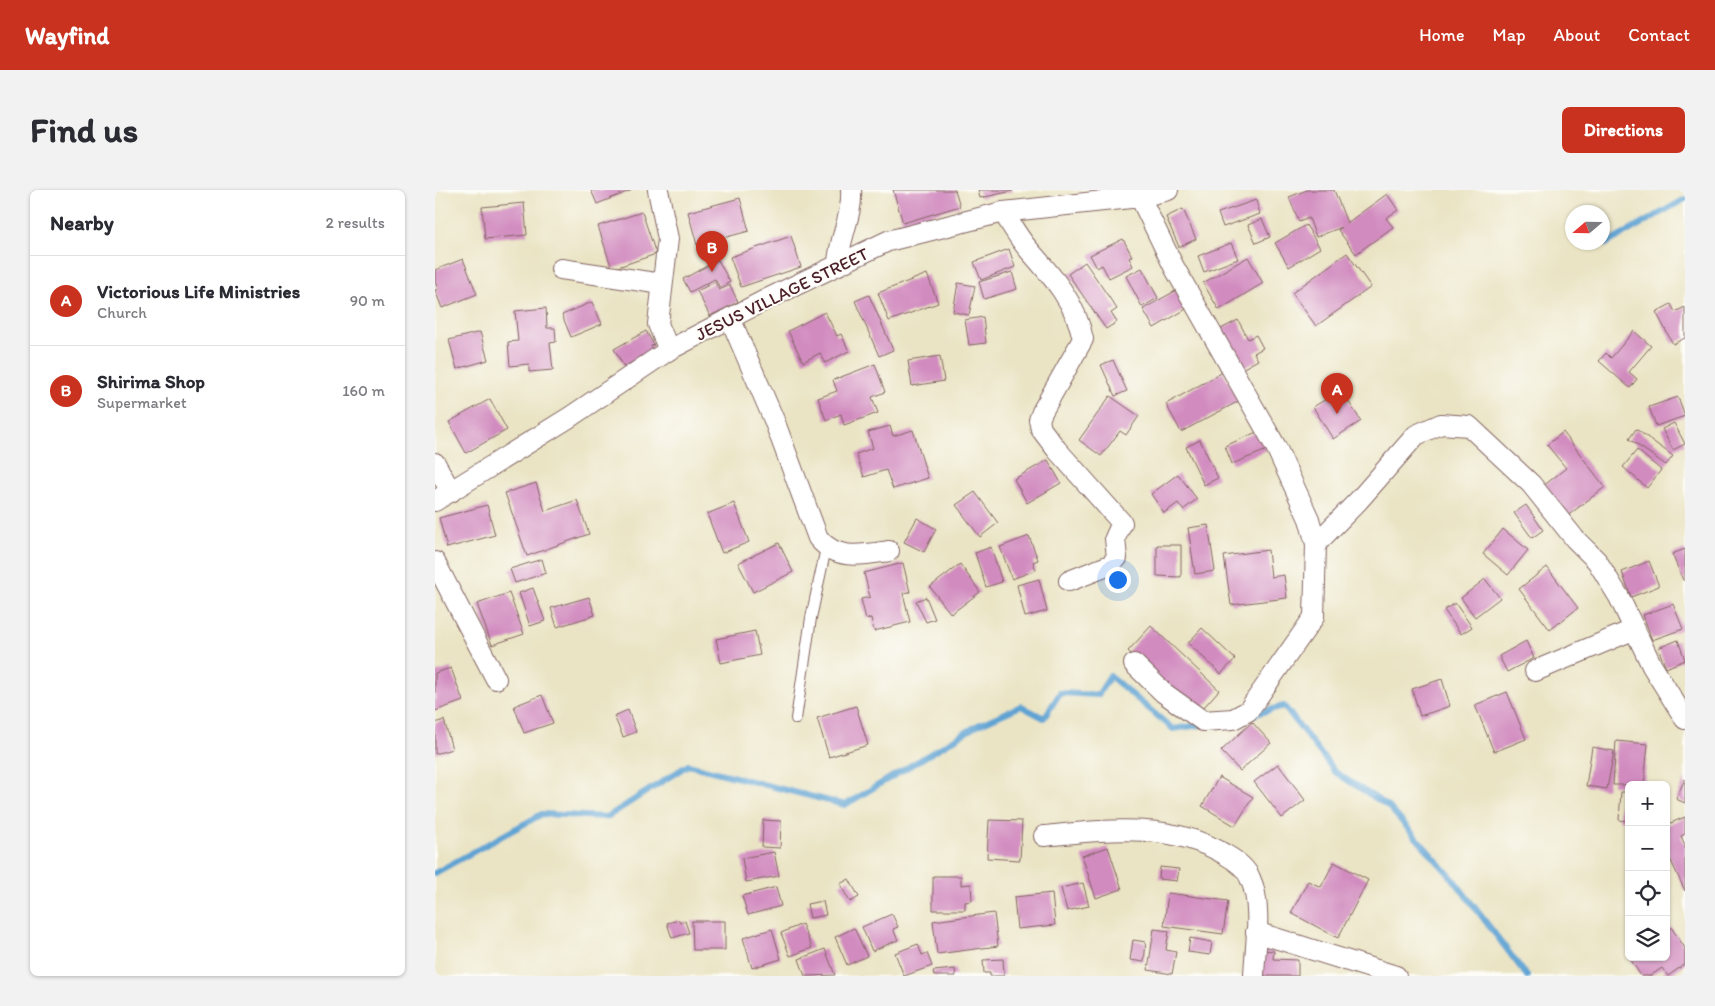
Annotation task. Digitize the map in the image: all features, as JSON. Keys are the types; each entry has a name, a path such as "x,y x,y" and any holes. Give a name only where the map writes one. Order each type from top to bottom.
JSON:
{"street":[{"path":"658,190 668,239 658,324 669,350"},
{"path":"838,265 838,251 847,218 851,190"},
{"name":"JESUS VILLAGE STREET","path":"443,496 669,350 888,241 1003,212 1140,197 1168,190"},
{"path":"1134,664 1165,693 1203,721 1233,719 1248,711 1314,617 1316,544 1305,510 1276,447 1174,267 1140,197"},
{"path":"1003,212 1028,250 1042,262 1064,291 1081,329 1083,340 1042,412 1039,420 1041,429 1057,450 1122,523 1115,538 1117,558 1110,565 1069,581"},
{"path":"561,269 662,284"},
{"path":"730,318 774,420 818,538 826,548 852,556 889,551"},
{"path":"1316,544 1359,500 1416,435 1441,424 1469,426 1531,484 1575,539 1597,561 1619,597 1652,666 1685,719"},
{"path":"435,463 443,496"},
{"path":"435,562 496,679"},
{"path":"1535,671 1635,629"},
{"path":"1044,836 1136,829 1191,838 1213,847 1242,867 1250,876 1255,892 1254,976"},
{"path":"1256,932 1396,976"}],"lane":[{"path":"795,719 811,618 826,548"}],"building":[{"path":"591,190 632,190 597,204"},
{"path":"893,190 955,190 960,206 903,223"},
{"path":"978,190 1012,190 1013,191 980,198"},
{"path":"1307,190 1334,190 1347,223 1387,194 1398,210 1386,218 1393,227 1356,254 1338,230 1342,227 1316,237 1309,218 1299,222 1289,197"},
{"path":"740,198 749,231 697,245 688,212"},
{"path":"1256,200 1260,214 1223,227 1218,213"},
{"path":"524,203 527,235 485,239 482,207"},
{"path":"1183,209 1196,239 1179,247 1166,217"},
{"path":"642,212 656,254 612,269 598,226"},
{"path":"1262,219 1270,237 1256,243 1248,225"},
{"path":"1306,225 1320,248 1289,267 1275,243"},
{"path":"791,236 801,267 741,287 730,257"},
{"path":"1123,239 1132,256 1129,258 1133,266 1109,278 1102,265 1097,268 1090,255"},
{"path":"1231,243 1238,259 1204,272 1198,256"},
{"path":"1009,249 1015,267 981,280 974,262"},
{"path":"1347,253 1371,287 1316,326 1292,293"},
{"path":"1248,257 1263,283 1219,310 1203,283"},
{"path":"463,259 477,294 442,308 435,290 438,289 435,282 435,270"},
{"path":"718,260 730,282 720,288 715,279 690,292 683,279"},
{"path":"1085,262 1117,309 1111,313 1117,322 1106,329 1068,274"},
{"path":"1142,268 1158,298 1142,307 1126,276"},
{"path":"1012,272 1017,289 984,299 979,282"},
{"path":"927,274 938,303 889,321 878,293"},
{"path":"715,282 719,290 730,285 738,302 710,316 697,291"},
{"path":"958,283 975,286 969,315 953,312"},
{"path":"1177,290 1188,308 1154,328 1143,309"},
{"path":"869,295 893,350 879,356 855,301"},
{"path":"592,302 602,324 571,337 562,315"},
{"path":"1671,304 1675,312 1685,307 1685,338 1673,344 1656,312"},
{"path":"546,308 547,328 555,328 556,342 550,343 553,370 529,372 529,364 510,366 508,342 518,341 515,311"},
{"path":"825,312 837,336 841,334 849,351 825,363 820,353 803,362 788,331"},
{"path":"983,317 986,343 969,345 965,320"},
{"path":"1238,320 1248,339 1256,335 1263,348 1254,353 1258,360 1242,369 1221,329"},
{"path":"646,331 654,345 651,346 653,350 624,367 614,349"},
{"path":"1634,331 1651,346 1629,372 1637,379 1630,388 1599,361 1606,353 1611,358"},
{"path":"480,332 488,360 457,369 449,340"},
{"path":"940,356 944,381 912,386 908,361"},
{"path":"1113,360 1127,391 1115,396 1101,365"},
{"path":"875,364 885,392 872,397 878,413 844,425 841,414 826,420 818,398 837,391 833,380"},
{"path":"1223,372 1239,401 1181,432 1166,404"},
{"path":"1341,390 1361,421 1333,439 1313,407"},
{"path":"1110,396 1139,416 1126,435 1120,431 1101,456 1079,440"},
{"path":"1678,397 1685,416 1656,426 1649,407"},
{"path":"490,399 507,430 466,453 449,422"},
{"path":"1674,423 1685,444 1673,450 1662,429"},
{"path":"890,426 893,436 913,430 928,478 893,489 886,470 864,477 856,454 873,448 868,432"},
{"path":"1636,429 1673,456 1666,465 1629,439"},
{"path":"1259,431 1267,450 1232,464 1225,446"},
{"path":"1563,432 1605,487 1566,517 1542,487 1566,468 1547,445"},
{"path":"1200,440 1218,478 1204,485 1186,447"},
{"path":"1637,450 1661,470 1647,488 1623,467"},
{"path":"1048,460 1061,483 1027,503 1014,479"},
{"path":"1178,474 1197,499 1183,510 1178,503 1164,513 1151,494"},
{"path":"536,483 545,511 577,500 589,534 527,556 505,493"},
{"path":"975,492 998,523 980,537 956,505"},
{"path":"734,503 749,542 722,553 707,514"},
{"path":"487,505 495,535 447,548 439,518"},
{"path":"1526,505 1543,530 1532,538 1514,513"},
{"path":"917,518 936,529 924,552 904,542"},
{"path":"1208,525 1215,571 1195,574 1188,528"},
{"path":"1503,529 1528,550 1508,575 1483,554"},
{"path":"1029,536 1038,560 1033,562 1036,570 1012,579 1000,547"},
{"path":"779,543 793,572 753,592 738,563"},
{"path":"1157,545 1181,545 1181,577 1157,576"},
{"path":"991,547 1002,582 986,587 975,553"},
{"path":"1685,549 1685,580 1683,580 1672,554"},
{"path":"1268,550 1271,577 1284,575 1287,598 1231,605 1224,556"},
{"path":"542,559 546,573 515,583 510,569"},
{"path":"1649,561 1659,586 1631,597 1622,572"},
{"path":"903,563 910,592 903,593 910,622 874,631 871,618 866,619 861,599 870,597 864,573"},
{"path":"960,564 980,592 951,614 930,587"},
{"path":"1547,567 1578,608 1550,630 1519,589"},
{"path":"1039,579 1047,611 1025,617 1017,585"},
{"path":"1485,579 1500,598 1475,617 1461,598"},
{"path":"533,588 545,621 530,626 519,593"},
{"path":"509,593 524,634 492,645 477,604"},
{"path":"589,597 595,615 557,627 551,608"},
{"path":"926,597 935,619 926,622 916,601"},
{"path":"1455,603 1472,627 1461,634 1444,610"},
{"path":"1673,604 1683,629 1652,640 1643,615"},
{"path":"1151,626 1219,690 1197,715 1128,651"},
{"path":"1202,628 1235,659 1221,674 1188,643"},
{"path":"755,631 760,655 721,663 716,639"},
{"path":"1678,640 1685,660 1666,668 1658,648"},
{"path":"1526,641 1534,658 1507,672 1499,656"},
{"path":"451,668 463,701 435,711 435,673"},
{"path":"1442,679 1450,706 1420,716 1412,689"},
{"path":"1507,692 1526,739 1494,752 1475,705"},
{"path":"542,695 553,723 524,733 514,706"},
{"path":"856,706 868,745 829,757 817,718"},
{"path":"628,710 636,732 623,737 614,716"},
{"path":"444,720 452,749 435,754 435,723"},
{"path":"1252,722 1271,743 1240,771 1221,751"},
{"path":"1616,741 1648,744 1644,781 1625,781 1625,785 1613,785"},
{"path":"1592,747 1614,751 1607,789 1586,786"},
{"path":"1278,764 1305,800 1282,818 1254,782"},
{"path":"1219,777 1253,797 1235,826 1202,806"},
{"path":"1685,779 1685,803 1676,799"},
{"path":"1621,792 1625,792 1625,821 1619,820"},
{"path":"1685,817 1685,834 1681,836 1685,845 1685,891 1670,859 1670,823"},
{"path":"763,820 781,821 780,848 762,847"},
{"path":"989,820 1022,821 1020,860 987,858"},
{"path":"1108,847 1122,889 1096,898 1082,856"},
{"path":"774,852 779,876 746,882 742,858"},
{"path":"1334,862 1368,880 1338,938 1291,913 1308,881 1321,887"},
{"path":"1160,867 1179,869 1177,881 1159,879"},
{"path":"933,876 961,876 961,885 971,884 972,901 965,902 965,910 933,910"},
{"path":"849,879 859,897 850,902 840,884"},
{"path":"1083,883 1089,906 1067,911 1061,888"},
{"path":"776,887 781,906 748,915 742,896"},
{"path":"1052,893 1055,925 1017,929 1014,897"},
{"path":"1168,893 1228,901 1223,934 1164,926"},
{"path":"823,901 826,915 810,918 807,904"},
{"path":"994,913 998,946 937,954 933,921"},
{"path":"892,914 898,927 893,929 898,940 872,951 862,927"},
{"path":"679,920 680,923 685,921 689,933 672,938 667,923"},
{"path":"692,921 725,921 725,950 693,950"},
{"path":"802,924 812,948 790,956 781,933"},
{"path":"854,928 867,956 847,965 835,937"},
{"path":"1670,928 1685,948 1685,964 1668,976 1662,968 1650,976 1641,976 1632,961 1670,961"},
{"path":"772,929 781,959 752,968 743,938"},
{"path":"1154,929 1169,931 1166,950 1176,952 1172,974 1148,970"},
{"path":"1190,938 1212,942 1210,955 1188,952"},
{"path":"1133,940 1146,942 1144,962 1130,960"},
{"path":"918,944 922,955 927,953 932,966 904,976 895,953"},
{"path":"825,949 835,975 805,976 799,959"},
{"path":"1262,950 1274,951 1273,959 1298,960 1298,976 1261,976"},
{"path":"1003,959 1004,976 990,976 990,973 984,973 983,960"},
{"path":"955,969 956,976 934,976 933,971"}],"waterway":[{"path":"1610,242 1685,199"},
{"path":"435,873 542,814 607,817 688,765 845,805 978,725 1021,706 1044,718 1060,693 1098,695 1110,676 1173,729 1200,725"},
{"path":"1252,715 1284,706 1335,772 1388,806 1454,880 1527,976"}],"place":[{"name":"Shirima Shop","path":"712,272"},
{"name":"Victorious Life Ministries","path":"1337,414"}]}
